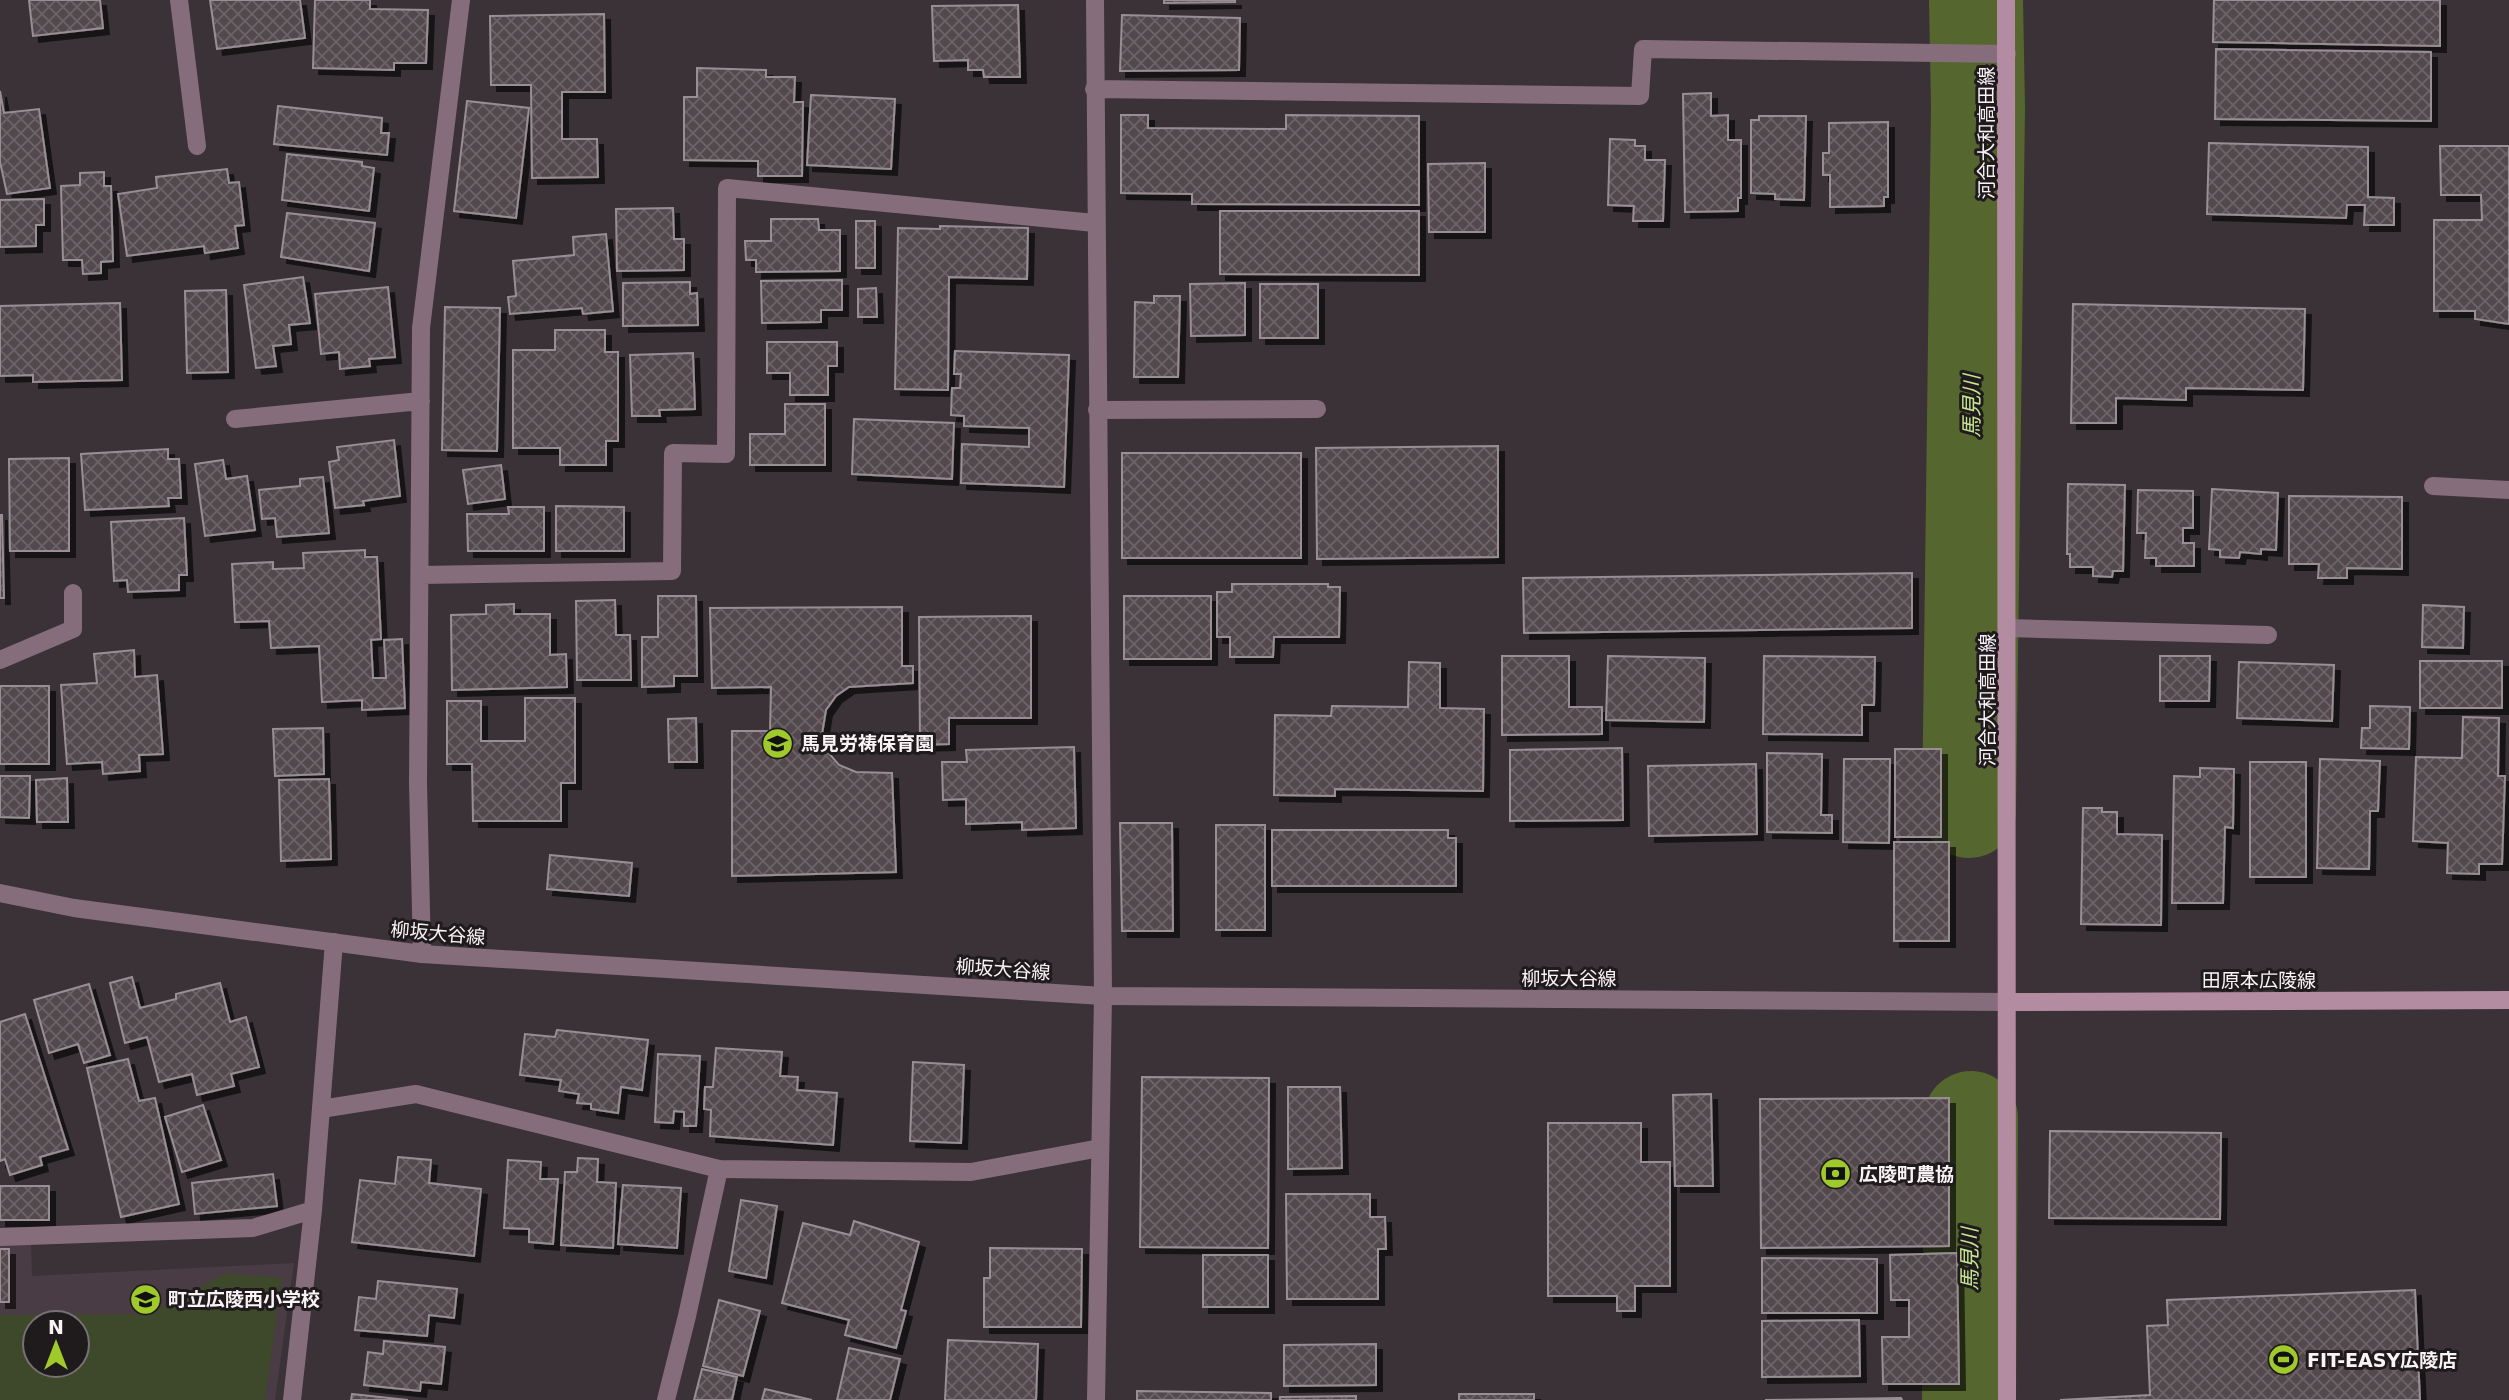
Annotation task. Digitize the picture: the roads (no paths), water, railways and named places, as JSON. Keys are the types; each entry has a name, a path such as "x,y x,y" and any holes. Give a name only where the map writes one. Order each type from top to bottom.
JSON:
{"main road":[{"name":"河合大和高田線","path":"2006,0 2009,1002 2007,1400"},
{"name":"田原本広陵線","path":"2009,1002 2509,1000"}],"street":[{"path":"179,0 197,146"},
{"path":"422,954 418,783 421,328 461,0"},
{"path":"1095,0 1103,996 1096,1400"},
{"path":"1094,89 1640,96 1643,49 2007,54"},
{"path":"421,575 672,572 673,453 726,454 727,188 1096,223"},
{"path":"235,419 421,401"},
{"path":"1097,410 1317,408"},
{"path":"2433,486 2509,490"},
{"path":"0,660 73,629 73,593"},
{"path":"2007,628 2268,635"},
{"name":"柳坂大谷線","path":"0,894 74,908 422,954 1103,996 2009,1002"},
{"path":"292,1400 313,1210 334,942"},
{"path":"321,1109 416,1094 719,1169 971,1172 1100,1148"},
{"path":"666,1400 719,1169"},
{"path":"0,1237 253,1228 313,1210"}],"waterway":[{"name":"馬見川","path":"1969,811 1978,107 1976,0"},
{"name":"馬見川","path":"1969,1400 1971,1118"}],"place":[{"name":"馬見労祷保育園","path":"778,743"},
{"name":"広陵町農協","path":"1836,1174"},
{"name":"町立広陵西小学校","path":"145,1299"},
{"name":"FIT-EASY広陵店","path":"2284,1360"}]}
